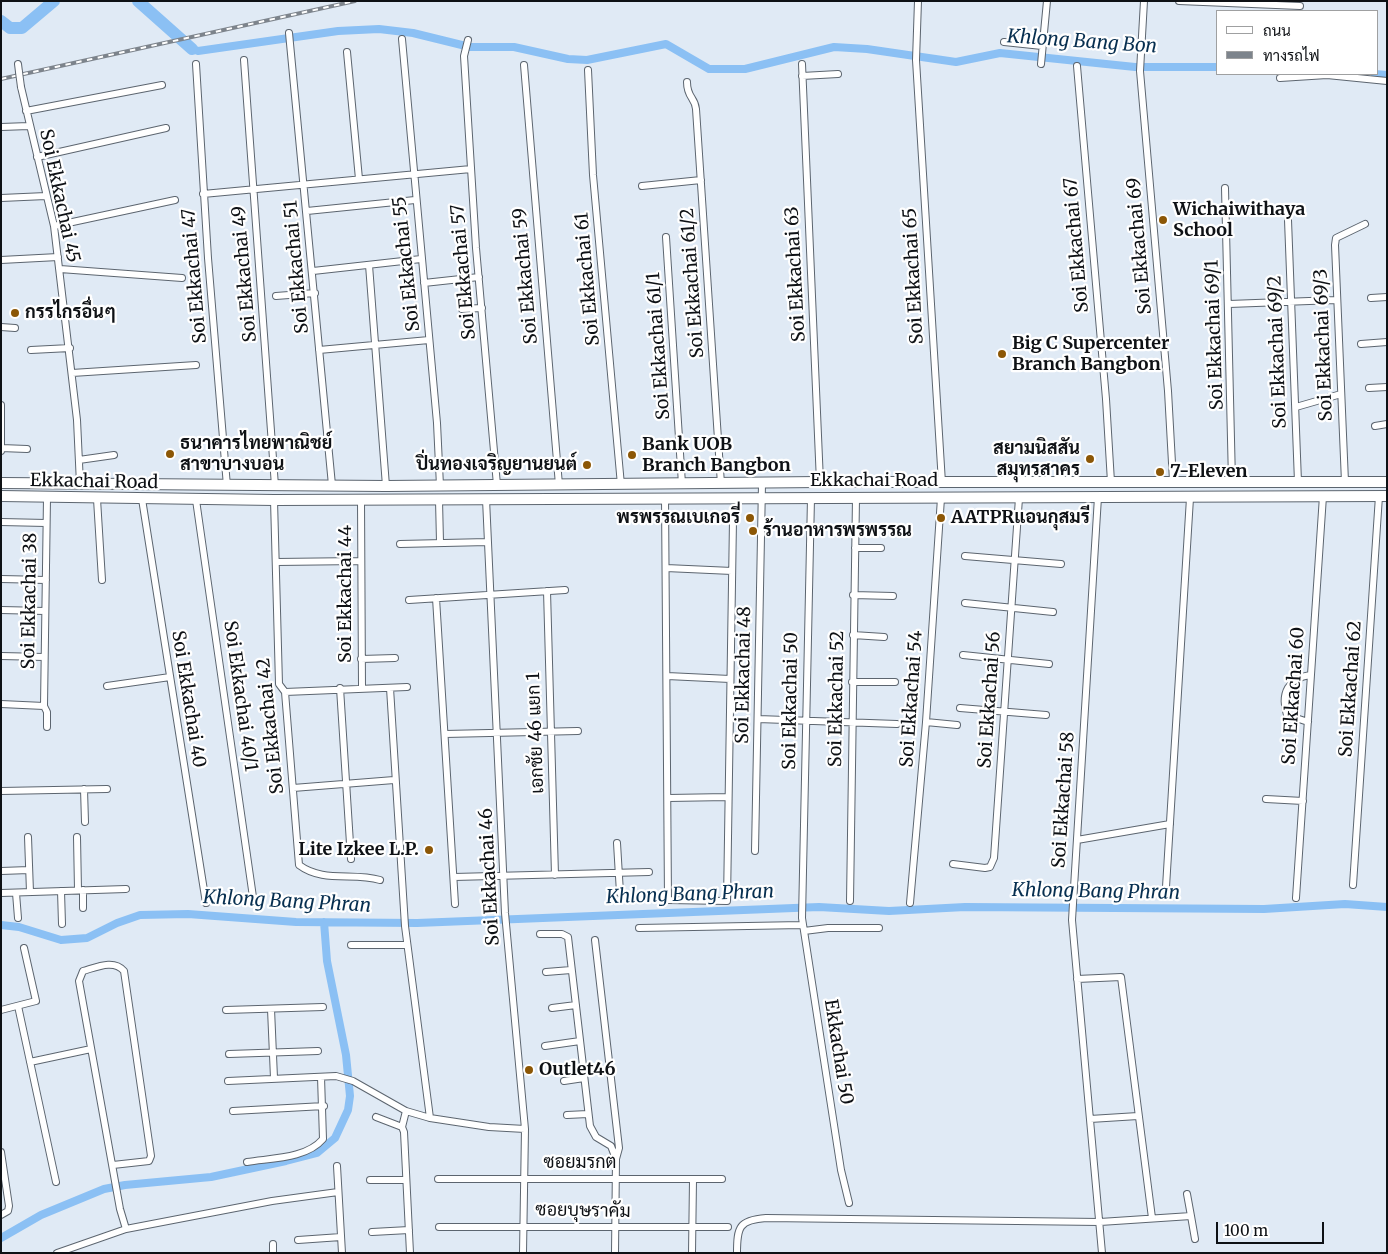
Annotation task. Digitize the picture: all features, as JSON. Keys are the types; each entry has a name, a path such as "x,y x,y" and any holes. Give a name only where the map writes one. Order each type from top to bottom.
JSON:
{"main road":[{"name":"Ekkachai Road","path":"1,482 227,486 440,486 820,482 1387,482"},
{"path":"360,486 361,500"},
{"name":"Ekkachai Road","path":"1,496 196,500 1383,496"}],"street":[{"name":"Soi Ekkachai 65","path":"918,1 917,68 942,483"},
{"path":"1041,64 1047,1"},
{"name":"Soi Ekkachai 69","path":"1144,1 1140,69 1167,381 1173,481"},
{"path":"1179,1 1259,6 1300,6"},
{"name":"Soi Ekkachai 51","path":"289,33 305,185 332,485"},
{"name":"Soi Ekkachai 55","path":"402,39 440,486"},
{"name":"Soi Ekkachai 57","path":"468,40 464,56 471,169 497,485"},
{"path":"1004,42 1042,48"},
{"path":"347,52 359,179"},
{"name":"Soi Ekkachai 49","path":"244,60 270,391 275,486"},
{"name":"Soi Ekkachai 45","path":"18,64 29,126 54,226 70,348 80,460 80,484"},
{"name":"Soi Ekkachai 47","path":"196,64 203,194 227,486"},
{"name":"Soi Ekkachai 63","path":"802,64 820,482"},
{"name":"Soi Ekkachai 59","path":"524,65 558,485"},
{"name":"Soi Ekkachai 67","path":"1077,66 1106,399 1111,482"},
{"name":"Soi Ekkachai 61","path":"588,70 594,175 621,485"},
{"path":"802,76 838,74"},
{"path":"1280,78 1326,75 1387,81"},
{"name":"Soi Ekkachai 61/2","path":"687,82 687,93 694,101 696,109 721,484"},
{"path":"26,110 162,85"},
{"path":"1,127 29,126"},
{"path":"37,157 166,128"},
{"path":"203,194 471,169"},
{"path":"642,186 701,180"},
{"name":"Soi Ekkachai 69/1","path":"1225,188 1232,481"},
{"path":"1,198 46,196"},
{"path":"54,226 175,200"},
{"path":"307,211 415,200"},
{"name":"Soi Ekkachai 69/2","path":"1288,220 1298,482"},
{"name":"Soi Ekkachai 69/3","path":"1345,482 1336,300 1336,239 1365,224"},
{"name":"Soi Ekkachai 61/1","path":"666,237 682,484"},
{"path":"1,260 58,257"},
{"path":"313,270 421,259"},
{"path":"464,259 466,279"},
{"path":"369,265 386,486"},
{"path":"60,269 182,278"},
{"path":"424,283 479,277"},
{"path":"276,296 315,293"},
{"path":"1371,298 1387,297"},
{"path":"1229,304 1336,300"},
{"path":"462,309 482,308"},
{"path":"1,327 15,328"},
{"path":"319,350 429,340"},
{"path":"1361,344 1387,342"},
{"path":"31,350 70,348"},
{"path":"72,373 196,364"},
{"path":"1369,388 1387,387"},
{"path":"1296,407 1341,394"},
{"path":"1,405 1,450 27,449"},
{"path":"1375,426 1387,424"},
{"path":"80,460 114,455"},
{"name":"Soi Ekkachai 48","path":"755,852 762,484"},
{"name":"Soi Ekkachai 60","path":"1296,898 1322,496"},
{"name":"Soi Ekkachai 62","path":"1353,885 1383,496"},
{"name":"Soi Ekkachai 58","path":"1098,497 1072,920 1102,1253"},
{"name":"Soi Ekkachai 38","path":"47,498 44,657 44,706 47,712 47,726"},
{"path":"665,498 668,900 727,901 733,520"},
{"name":"Soi Ekkachai 50","path":"802,906 811,498"},
{"name":"Soi Ekkachai 52","path":"850,901 851,722 856,498"},
{"name":"Soi Ekkachai 54","path":"910,903 926,722 941,498"},
{"name":"Soi Ekkachai 56","path":"953,864 985,868 993,864 1009,661 1019,498"},
{"path":"1166,887 1190,498"},
{"path":"97,499 102,580"},
{"name":"Soi Ekkachai 40","path":"142,499 206,903"},
{"name":"Soi Ekkachai 46","path":"486,499 505,913 525,1129 523,1253"},
{"name":"Soi Ekkachai 40/1","path":"196,500 253,897"},
{"name":"Soi Ekkachai 42","path":"274,500 279,684 285,692 299,865 307,871 329,876 364,876 380,880"},
{"name":"Soi Ekkachai 44","path":"361,500 362,688"},
{"path":"438,500 440,542"},
{"path":"1,522 46,523"},
{"path":"400,544 488,542"},
{"path":"854,548 881,548"},
{"path":"965,556 1061,564"},
{"path":"276,562 360,561"},
{"path":"666,568 732,571"},
{"path":"1,579 46,580"},
{"path":"409,600 565,590"},
{"name":"เอกชัย 46 แยก 1","path":"547,591 555,874"},
{"path":"853,596 893,596"},
{"path":"436,598 455,904"},
{"path":"965,604 1053,612"},
{"path":"1,610 45,611"},
{"path":"853,635 884,637"},
{"path":"963,655 1049,664"},
{"path":"1,656 44,657"},
{"path":"361,660 395,658"},
{"path":"1308,722 1287,715 1285,708 1288,688 1292,681 1298,676 1310,675"},
{"path":"667,676 730,679"},
{"path":"106,686 170,677"},
{"path":"852,682 895,682"},
{"path":"285,692 340,688 407,687"},
{"path":"340,688 351,859"},
{"path":"390,688 394,780 405,925 430,1118"},
{"path":"1,704 44,706"},
{"path":"960,708 1046,715"},
{"path":"758,719 897,724"},
{"path":"926,722 957,725"},
{"path":"445,734 578,731"},
{"path":"293,788 394,780"},
{"path":"84,789 85,822"},
{"path":"1,792 108,789"},
{"path":"668,798 728,797"},
{"path":"1266,799 1303,801"},
{"path":"1077,840 1170,824"},
{"path":"28,837 30,892"},
{"path":"77,837 83,908"},
{"path":"617,843 620,893"},
{"path":"1,871 29,870"},
{"path":"454,877 650,872"},
{"path":"1,893 126,889"},
{"path":"61,891 62,924"},
{"path":"16,893 18,918"},
{"name":"Ekkachai 50","path":"802,906 803,925 841,1170 849,1203"},
{"path":"639,928 803,925 828,928 879,928"},
{"path":"540,934 566,934 588,1114 592,1133 607,1142 616,1159"},
{"path":"595,940 619,1148 616,1159 615,1253"},
{"path":"351,945 407,946"},
{"path":"1,1010 36,1001 24,948"},
{"path":"113,1165 149,1161 152,1156 124,971 120,966 112,964 83,970 79,981 120,1208 126,1229"},
{"path":"546,972 571,970"},
{"path":"1077,979 1121,977 1152,1218"},
{"path":"552,1008 576,1005"},
{"path":"18,1006 56,1182"},
{"path":"226,1010 323,1007"},
{"path":"271,1009 274,1078"},
{"path":"546,1046 580,1041"},
{"path":"30,1062 91,1049"},
{"path":"229,1054 273,1051 318,1051"},
{"path":"228,1081 336,1076 354,1082 406,1111 430,1118 490,1127 525,1129"},
{"path":"247,1162 304,1152 318,1146 323,1140 324,1133 321,1077"},
{"path":"564,1081 584,1078"},
{"path":"234,1111 324,1106"},
{"path":"406,1111 402,1127 406,1148 410,1253"},
{"path":"567,1115 588,1114"},
{"path":"1090,1119 1138,1116"},
{"path":"376,1117 402,1127"},
{"path":"1,1152 9,1206 8,1211 1,1215"},
{"path":"337,1166 342,1253"},
{"name":"ซอยมรกต","path":"438,1178 722,1180"},
{"path":"370,1180 406,1180"},
{"path":"692,1253 693,1180"},
{"path":"57,1253 126,1229 263,1203 338,1192"},
{"path":"1187,1194 1195,1239"},
{"path":"737,1253 737,1236 742,1224 749,1219 1100,1222 1191,1216"},
{"name":"ซอยบุษราคัม","path":"439,1227 728,1227"},
{"path":"372,1232 409,1230"},
{"path":"298,1240 341,1237"},
{"path":"273,1244 273,1253"}],"waterway":[{"name":"Khlong Bang Bon","path":"1,21 10,28 22,28 54,1"},
{"name":"Khlong Bang Bon","path":"138,1 192,49"},
{"name":"Khlong Bang Bon","path":"192,49 198,51 338,31 379,29 413,33 470,47 514,47 568,59 587,60 666,44 709,69 745,69 834,47 867,49 956,62 1000,53 1135,67 1216,67"},
{"name":"Khlong Bang Bon","path":"1378,74 1387,75"},
{"name":"Khlong Bang Phran","path":"1,925 19,927 61,940 87,938 117,923 140,915 188,914 296,922 417,923 819,907 889,911 965,907 1264,909 1345,904 1387,907"},
{"path":"1,1238 41,1215 104,1189 125,1185 211,1177 286,1161 317,1153 335,1138 348,1110 350,1096 346,1055 327,961 324,922"}],"railway":[{"path":"1,79 355,1"}],"place":[{"name":"Wichaiwithaya School","path":"1163,220"},
{"name":"กรรไกรอื่นๆ","path":"15,313"},
{"name":"Big C Supercenter Branch Bangbon","path":"1002,354"},
{"name":"ธนาคารไทยพาณิชย์ สาขาบางบอน","path":"170,454"},
{"name":"Bank UOB Branch Bangbon","path":"632,455"},
{"name":"สยามนิสสัน สมุทรสาคร","path":"1090,459"},
{"name":"ปิ่นทองเจริญยานยนต์","path":"587,465"},
{"name":"7-Eleven","path":"1160,472"},
{"name":"พรพรรณเบเกอรี่","path":"750,518"},
{"name":"AATPRแอนกุสมรี","path":"941,518"},
{"name":"ร้านอาหารพรพรรณ","path":"753,531"},
{"name":"Lite Izkee L.P.","path":"429,850"},
{"name":"Outlet46","path":"529,1070"}]}
